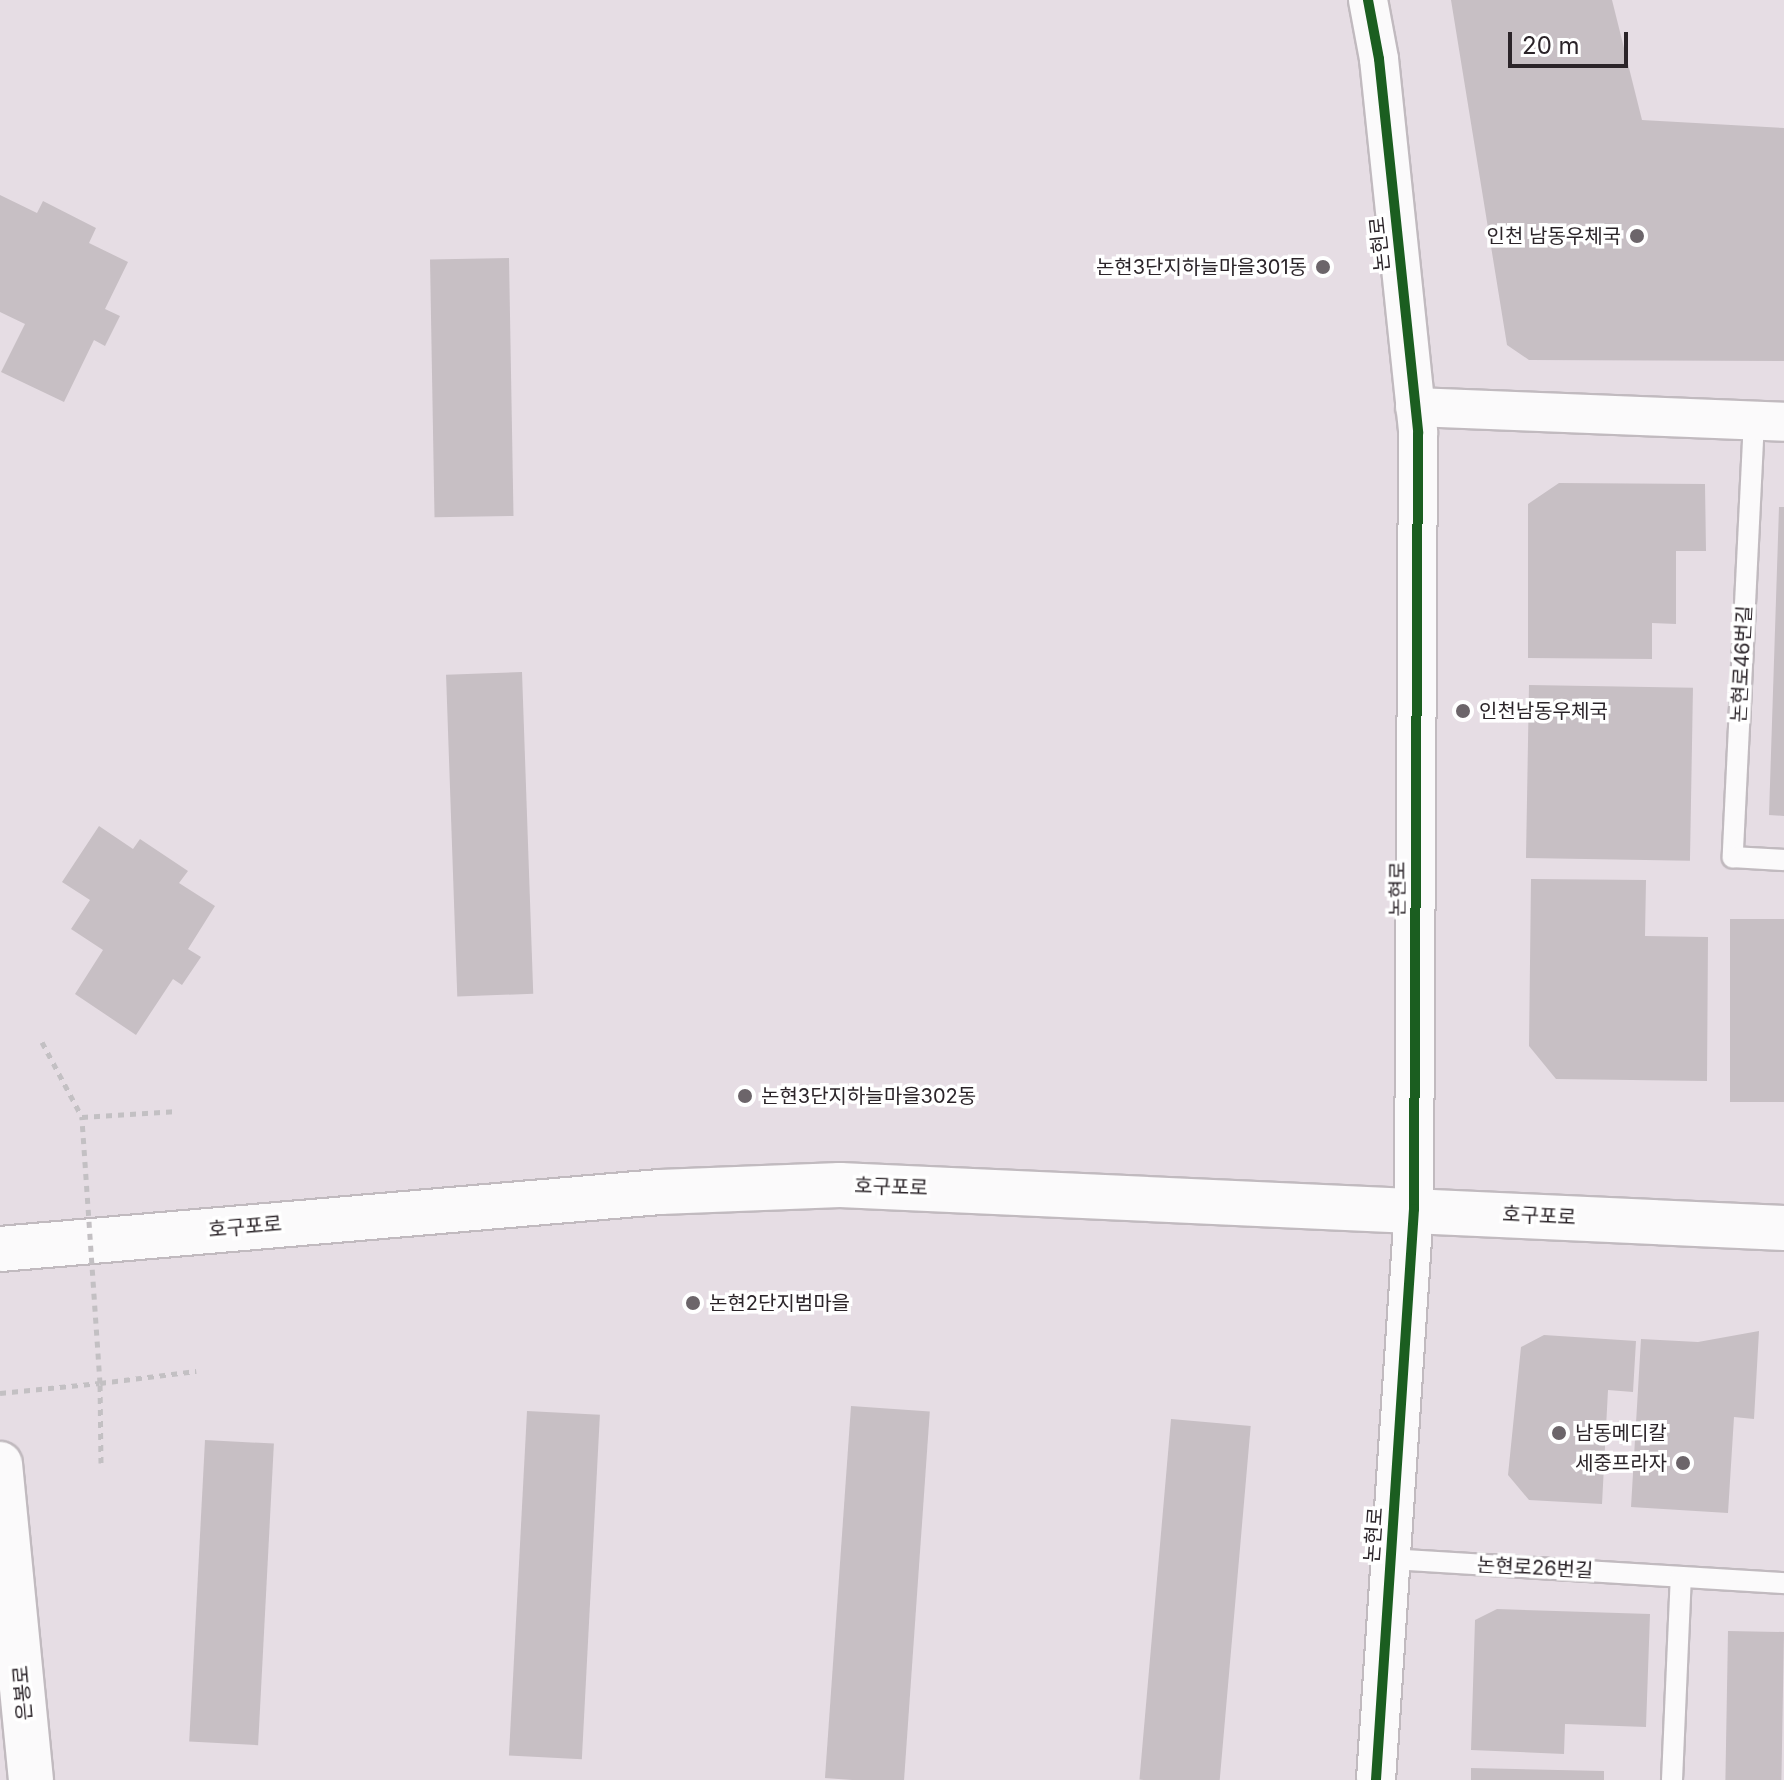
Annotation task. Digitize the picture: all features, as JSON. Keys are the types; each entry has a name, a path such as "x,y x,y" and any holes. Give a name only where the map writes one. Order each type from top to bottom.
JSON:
{"main road":[{"name":"호구포로","path":"0,1249 660,1192 840,1185 1784,1228"},
{"name":"은봉로","path":"0,1464 31,1780"}],"street":[{"name":"논현로","path":"1368,0 1379,59 1415,407 1414,1209 1376,1780"},
{"name":"논현로46번길","path":"1415,407 1769,421"}],"lane":[{"name":"논현로46번길","path":"1769,421 1733,857 1784,860"},
{"name":"논현로26번길","path":"1390,1559 1784,1583"},
{"path":"1672,1780 1681,1577"}],"path":[{"path":"42,1042 82,1117 100,1383 101,1463"},
{"path":"82,1117 178,1111"},
{"path":"0,1393 196,1371"}],"building":[{"name":"인천 남동우체국","path":"1451,0 1612,0 1642,120 1784,128 1784,361 1529,360 1507,345"},
{"path":"0,195 37,213 43,201 96,228 89,243 128,262 105,309 120,316 105,346 94,340 64,402 1,372 25,324 0,312"},
{"path":"509,258 514,516 435,517 430,259"},
{"path":"1559,483 1705,484 1706,551 1676,551 1676,624 1652,623 1652,659 1528,658 1528,504"},
{"path":"1779,507 1784,507 1784,816 1769,815"},
{"path":"522,672 533,994 457,996 446,675"},
{"path":"1529,685 1693,688 1690,861 1526,858"},
{"path":"99,826 133,849 140,839 188,871 179,883 215,906 188,949 201,957 182,985 173,979 136,1035 75,994 103,950 71,929 90,900 62,882"},
{"path":"1531,879 1646,880 1645,936 1708,937 1707,1081 1556,1079 1529,1046"},
{"path":"1730,919 1784,919 1784,1102 1730,1102"},
{"name":"세중프라자","path":"1759,1331 1754,1419 1734,1417 1728,1513 1631,1507 1641,1339 1698,1342"},
{"name":"남동메디칼","path":"1544,1335 1636,1341 1633,1392 1608,1390 1602,1504 1529,1500 1508,1475 1521,1347"},
{"path":"851,1406 930,1412 904,1780 825,1778"},
{"path":"527,1411 600,1415 582,1759 509,1756"},
{"path":"1171,1419 1251,1426 1220,1780 1139,1780"},
{"path":"205,1440 274,1444 258,1745 189,1742"},
{"path":"1497,1609 1650,1614 1646,1727 1565,1724 1564,1754 1471,1750 1475,1620"},
{"path":"1728,1631 1784,1632 1781,1780 1725,1780"},
{"path":"1471,1768 1604,1771 1604,1780 1471,1780"}],"cycle path":[{"path":"1368,0 1379,59 1418,433 1414,1209 1376,1780"}],"place":[{"name":"인천 남동우체국","path":"1637,236"},
{"name":"논현3단지하늘마을301동","path":"1323,267"},
{"name":"인천남동우체국","path":"1463,711"},
{"name":"논현3단지하늘마을302동","path":"745,1096"},
{"name":"논현2단지범마을","path":"693,1303"},
{"name":"남동메디칼","path":"1559,1433"},
{"name":"세중프라자","path":"1683,1463"}]}
